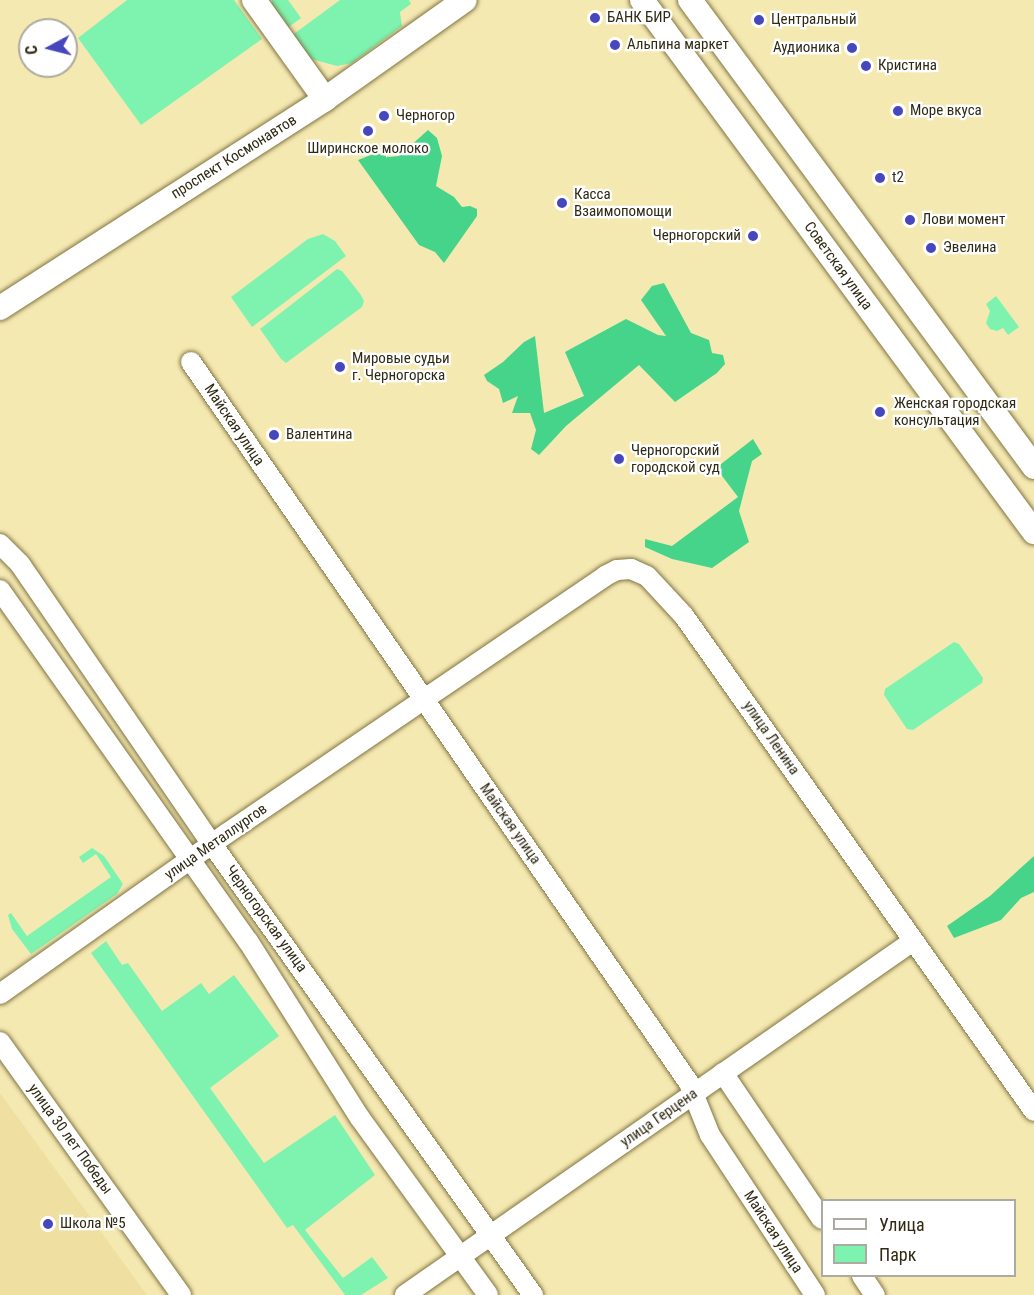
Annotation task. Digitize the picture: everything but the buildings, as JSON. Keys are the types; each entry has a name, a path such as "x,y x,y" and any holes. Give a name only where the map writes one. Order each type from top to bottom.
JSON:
{"main road":[{"path":"254,0 325,99"},
{"name":"проспект Космонавтов","path":"0,308 325,99 465,0"},
{"name":"Советская улица","path":"642,0 1034,532"},
{"path":"690,0 1034,466"}],"street":[{"name":"Майская улица","path":"191,362 429,696 694,1094 710,1135 815,1295"},
{"name":"Черногорская улица","path":"0,544 20,564 212,844 533,1295"},
{"name":"улица Ленина","path":"429,696 605,576 617,570 631,569 647,576 684,616 729,677 1034,1111"},
{"name":"Черногорская улица","path":"0,590 248,941 360,1118 488,1295"},
{"name":"улица Металлургов","path":"0,994 212,844 429,696"},
{"name":"улица Герцена","path":"405,1295 913,940"},
{"name":"улица 30 лет Победы","path":"0,1042 181,1295"},
{"path":"723,1073 821,1218"},
{"path":"863,1277 875,1295"}],"shaded area":[{"name":"Школа №5","path":"0,1093 11,1108 147,1295 0,1295"}],"green space":[{"path":"127,0 234,0 262,39 141,125 78,38"},
{"path":"272,0 288,0 301,18 286,29 271,8"},
{"path":"340,0 409,0 411,4 400,12 402,26 352,63 337,66 311,59 291,36"},
{"path":"428,130 437,138 442,156 436,186 454,197 462,207 470,206 477,209 477,216 444,263 435,252 419,245 358,160 376,153 389,157 399,156"},
{"path":"323,234 335,241 346,256 252,327 231,297 308,239"},
{"path":"337,269 342,271 361,295 364,301 362,307 286,363 260,329"},
{"path":"664,283 691,333 709,340 712,353 723,355 725,364 717,373 675,402 639,365 566,426 539,455 531,449 536,430 530,413 512,413 518,396 503,403 499,389 487,381 484,375 503,362 524,342 535,336 544,413 584,396 565,352 626,319 658,335 666,336 641,300 652,286"},
{"path":"996,296 1019,327 1008,335 1003,328 997,331 990,329 986,323 990,311 986,304"},
{"path":"753,439 762,454 752,461 739,511 749,542 712,568 672,559 645,547 645,539 672,546 738,497 716,468"},
{"path":"954,642 959,644 983,678 982,683 913,730 907,729 884,695 885,689"},
{"path":"92,848 104,856 123,884 117,894 31,954 12,929 8,915 11,913 27,936 111,877 96,854 83,863 79,857"},
{"path":"1034,856 1034,892 1021,898 1001,920 954,938 947,926 990,896"},
{"path":"106,941 122,965 128,963 162,1011 201,983 209,994 234,975 279,1036 210,1088 264,1163 335,1115 375,1175 305,1230 343,1278 372,1257 388,1278 361,1295 345,1295 293,1225 287,1228 91,953"}],"place":[{"name":"БАНК БИР","path":"595,18"},
{"name":"Центральный","path":"759,20"},
{"name":"Альпина маркет","path":"615,45"},
{"name":"Аудионика","path":"852,48"},
{"name":"Кристина","path":"866,66"},
{"name":"Море вкуса","path":"898,111"},
{"name":"Черногор","path":"384,116"},
{"name":"Ширинское молоко","path":"368,131"},
{"name":"t2","path":"880,178"},
{"name":"Касса Взаимопомощи","path":"562,203"},
{"name":"Лови момент","path":"910,220"},
{"name":"Черногорский","path":"753,236"},
{"name":"Эвелина","path":"931,248"},
{"name":"Мировые судьи г. Черногорска","path":"340,367"},
{"name":"Женская городская консультация","path":"880,412"},
{"name":"Валентина","path":"274,435"},
{"name":"Черногорский городской суд","path":"619,459"},
{"name":"Школа №5","path":"48,1224"}]}
